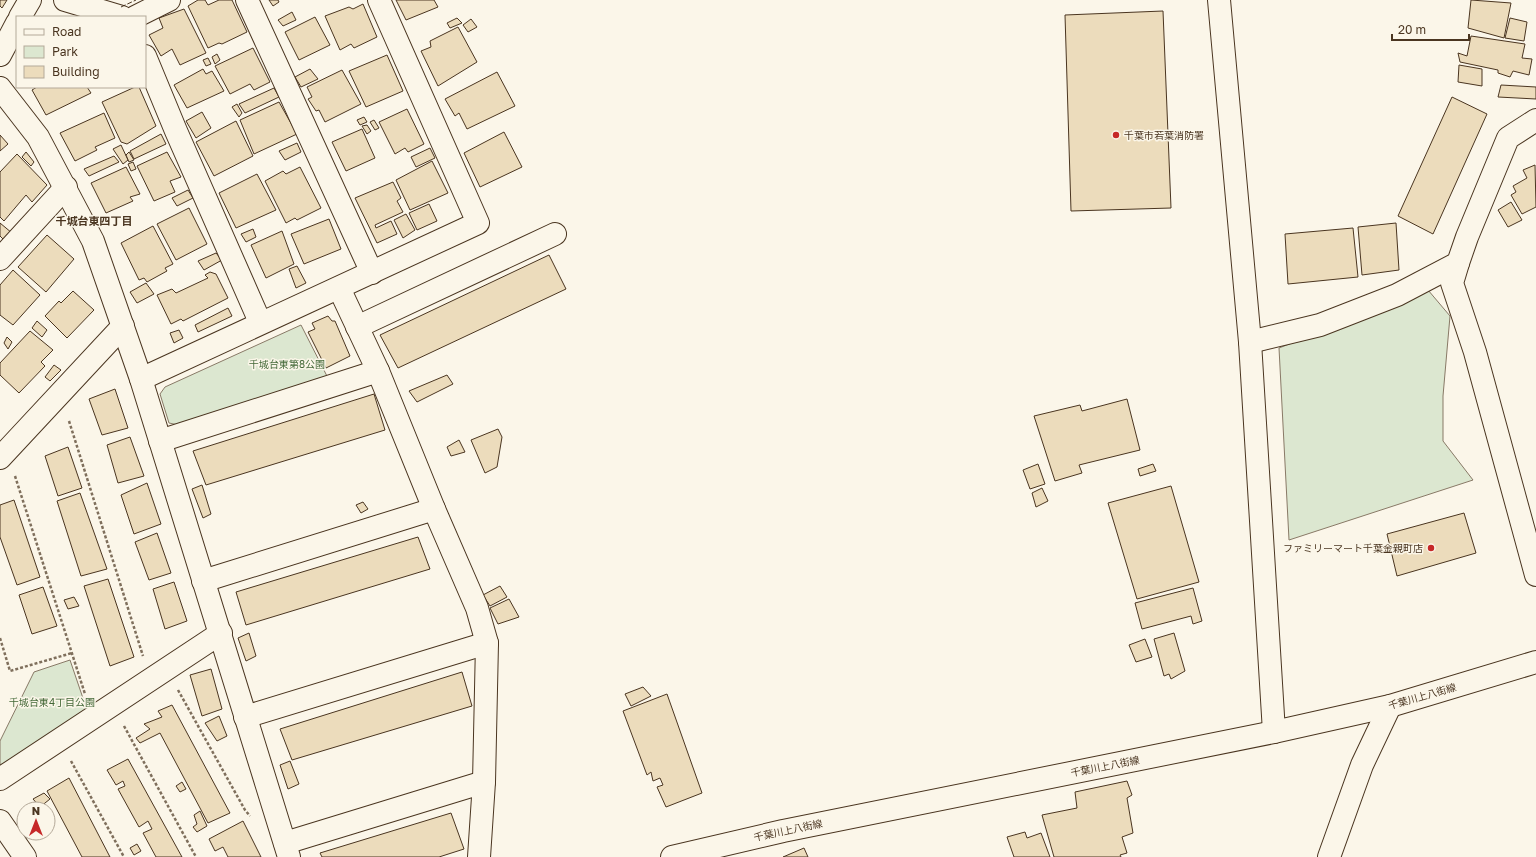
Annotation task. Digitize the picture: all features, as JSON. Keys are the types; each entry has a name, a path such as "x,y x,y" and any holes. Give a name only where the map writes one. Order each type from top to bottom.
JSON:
{"street":[{"path":"21,16 30,0"},
{"path":"65,0 119,16"},
{"path":"138,16 169,0"},
{"path":"247,0 372,273"},
{"path":"141,379 260,322 339,288 478,223 379,0"},
{"path":"1219,0 1250,342 1274,732"},
{"path":"0,55 16,25"},
{"path":"146,58 176,132 260,322"},
{"path":"0,88 38,137 66,187 93,241 141,379 287,850 484,782"},
{"path":"1536,120 1508,138 1467,237 1452,282 1475,352 1536,575"},
{"path":"0,259 66,187"},
{"path":"358,327 555,234"},
{"path":"1250,342 1320,325 1397,294 1458,263"},
{"path":"339,288 378,371 434,510 477,608 488,643 484,782 479,857"},
{"path":"3,455 123,326"},
{"path":"160,441 378,371"},
{"path":"203,581 434,510"},
{"path":"0,779 220,633"},
{"path":"245,717 488,643"},
{"name":"千葉川上八街線","path":"672,857 798,828 1274,732 1390,706 1536,662"},
{"path":"1329,857 1362,765 1390,706"},
{"path":"0,821 26,857"}],"path":[{"path":"60,394 158,674 245,810 255,822"},
{"path":"3,455 93,718"},
{"path":"0,638 10,671 72,653"},
{"path":"112,705 196,857"},
{"path":"59,740 124,857"}],"green space":[{"path":"1428,290 1450,316 1443,396 1443,441 1473,480 1289,540 1279,348"},
{"name":"千城台東第8公園","path":"301,325 330,382 183,426 169,423 160,394 165,387"},
{"name":"千城台東4丁目公園","path":"70,660 88,713 0,771 0,741 34,672"}],"building":[{"path":"0,0 7,0 2,8 0,6"},
{"path":"198,0 205,0 208,5 219,0 232,0 247,32 222,44 219,43 208,48 188,6"},
{"path":"269,0 278,0 279,2 273,6"},
{"path":"396,0 434,0 438,7 406,20"},
{"path":"1471,0 1511,3 1504,38 1468,28"},
{"path":"363,4 377,37 354,48 351,44 340,50 325,16 349,7 353,9"},
{"path":"184,9 206,53 180,65 172,49 161,56 149,35 163,28 159,18"},
{"path":"1163,11 1171,208 1071,211 1065,15"},
{"path":"292,12 296,20 283,26 278,20"},
{"path":"315,17 330,45 299,60 285,32"},
{"path":"457,18 462,23 450,28 447,23"},
{"path":"1510,18 1527,22 1524,41 1505,38"},
{"path":"471,19 477,27 468,32 463,25"},
{"path":"458,27 477,62 438,86 421,51 431,47 430,41"},
{"path":"1471,36 1525,44 1522,58 1532,59 1529,75 1513,71 1510,77 1498,73 1498,70 1460,62 1458,53 1467,56"},
{"path":"253,48 270,82 254,90 250,84 230,94 215,66"},
{"path":"217,54 220,60 215,64 212,57"},
{"path":"387,55 403,91 366,107 349,71"},
{"path":"208,58 211,64 206,66 203,60"},
{"path":"1459,65 1482,69 1482,86 1458,82"},
{"path":"203,69 206,74 212,71 224,91 187,108 174,85"},
{"path":"310,69 318,79 301,87 295,77"},
{"path":"342,70 361,104 325,122 319,110 316,111 308,99 312,97 307,87"},
{"path":"497,72 515,106 467,129 459,113 455,116 445,99"},
{"path":"1501,85 1536,87 1536,99 1498,97"},
{"path":"35,88 88,88 91,93 46,115 32,90"},
{"path":"133,88 139,88 156,126 127,144 121,142 102,102"},
{"path":"274,88 279,97 245,113 239,104"},
{"path":"1452,97 1487,114 1433,234 1398,216"},
{"path":"279,102 297,134 254,154 240,120"},
{"path":"237,104 242,113 239,117 232,107"},
{"path":"407,109 424,144 408,152 405,148 395,154 379,122"},
{"path":"202,112 211,128 196,138 186,121"},
{"path":"104,113 115,138 95,147 97,150 75,161 60,133"},
{"path":"364,117 367,122 360,125 357,120"},
{"path":"374,120 379,128 375,130 370,122"},
{"path":"236,121 253,156 214,176 196,142"},
{"path":"367,125 371,131 367,134 362,126"},
{"path":"362,129 375,158 346,171 332,142"},
{"path":"504,132 522,167 480,187 464,153"},
{"path":"161,134 166,144 134,159 130,151"},
{"path":"0,135 8,144 0,151"},
{"path":"297,143 301,152 285,160 279,151"},
{"path":"121,145 128,160 123,164 113,149"},
{"path":"430,148 435,158 416,167 411,157"},
{"path":"26,152 34,162 31,166 22,157"},
{"path":"129,152 134,160 129,162 126,155"},
{"path":"167,152 181,177 170,181 175,192 154,201 137,166"},
{"path":"17,154 47,185 32,202 26,195 4,221 0,217 0,172"},
{"path":"114,156 119,162 89,176 84,169"},
{"path":"432,161 448,193 410,210 396,180"},
{"path":"133,162 136,169 131,171 128,164"},
{"path":"1535,165 1536,207 1522,214 1511,195 1516,192 1513,186 1527,178 1523,170"},
{"path":"126,167 140,194 130,197 133,201 106,213 91,183"},
{"path":"300,167 321,208 297,220 295,218 286,223 265,181 283,171 286,174"},
{"path":"257,174 276,210 236,228 219,193"},
{"path":"393,182 401,198 397,201 403,212 375,225 376,228 391,221 397,234 377,243 355,198"},
{"path":"188,190 193,198 177,206 172,198"},
{"path":"1511,202 1522,220 1508,227 1498,210"},
{"path":"429,204 437,221 417,230 409,213"},
{"path":"189,208 207,244 176,260 157,224"},
{"path":"406,214 415,230 403,238 394,220"},
{"path":"329,219 341,249 304,264 291,234"},
{"path":"0,223 12,233 5,241 0,236"},
{"path":"1396,223 1399,270 1362,275 1358,227"},
{"path":"153,226 173,264 165,268 167,271 147,282 144,278 139,280 121,243"},
{"path":"1353,228 1358,277 1288,284 1285,234"},
{"path":"253,229 256,237 246,242 241,234"},
{"path":"282,231 294,264 266,278 251,245"},
{"path":"47,235 74,259 46,292 18,267"},
{"path":"216,253 222,260 204,270 198,261"},
{"path":"549,255 566,289 398,368 380,335"},
{"path":"297,266 306,283 296,288 289,269"},
{"path":"13,270 40,295 13,325 0,315 0,285"},
{"path":"210,272 216,274 228,298 183,321 181,319 171,324 157,295 172,289 176,293 208,278 205,275"},
{"path":"146,283 154,294 137,303 130,292"},
{"path":"73,291 94,310 67,338 45,316 59,301 61,303"},
{"path":"228,308 232,316 198,332 195,325"},
{"path":"328,316 332,321 335,321 350,356 326,368 308,332 315,329 312,323"},
{"path":"37,321 47,330 42,337 32,328"},
{"path":"179,330 183,338 174,343 170,333"},
{"path":"30,331 53,350 41,362 45,366 19,393 0,375 0,363"},
{"path":"7,337 12,342 8,349 4,343"},
{"path":"54,365 61,370 50,381 45,377"},
{"path":"447,375 453,384 417,402 409,391"},
{"path":"115,389 128,428 102,435 89,399"},
{"path":"374,394 385,430 206,485 193,451"},
{"path":"1127,399 1140,450 1079,465 1082,473 1055,481 1034,416 1080,405 1082,411"},
{"path":"498,429 502,437 497,467 485,473 471,440"},
{"path":"130,437 144,476 118,483 107,445"},
{"path":"459,440 465,452 451,456 447,447"},
{"path":"68,447 82,488 58,496 45,456"},
{"path":"1038,464 1045,484 1030,489 1023,470"},
{"path":"1153,464 1156,471 1140,476 1138,469"},
{"path":"147,483 161,524 134,534 121,495"},
{"path":"202,485 211,514 203,518 192,489"},
{"path":"1171,486 1199,582 1137,599 1108,503"},
{"path":"1042,488 1048,501 1036,507 1032,493"},
{"path":"80,493 107,569 81,576 57,501"},
{"path":"14,500 40,577 17,585 0,537 0,505"},
{"path":"363,502 368,509 361,513 356,505"},
{"path":"1464,513 1476,553 1397,576 1387,534"},
{"path":"157,533 171,573 149,580 135,542"},
{"path":"418,537 430,569 246,625 236,592"},
{"path":"108,579 134,657 110,666 84,586"},
{"path":"174,582 187,621 165,629 153,589"},
{"path":"500,586 507,597 490,606 483,595"},
{"path":"43,587 57,626 32,634 19,595"},
{"path":"1193,588 1202,621 1193,624 1191,616 1142,629 1135,603"},
{"path":"74,597 79,606 68,609 64,600"},
{"path":"509,599 519,617 498,624 490,608"},
{"path":"249,633 256,656 246,661 238,638"},
{"path":"1174,633 1185,671 1171,679 1169,674 1164,676 1154,639"},
{"path":"1145,639 1152,657 1136,662 1129,645"},
{"path":"211,669 222,709 202,716 190,675"},
{"path":"462,672 472,706 292,760 280,729"},
{"path":"643,687 651,696 631,706 625,694"},
{"path":"667,694 702,793 666,807 657,787 663,785 660,778 653,781 651,772 647,775 623,711"},
{"path":"172,705 230,813 208,823 160,733 140,743 136,738 150,729 144,724 162,717 158,711"},
{"path":"219,716 227,736 217,741 205,723"},
{"path":"128,759 182,857 156,857 143,833 152,829 148,821 139,827 118,789 125,786 123,781 116,785 107,770"},
{"path":"290,761 299,784 288,789 280,765"},
{"path":"69,778 110,857 82,857 56,808 56,801 52,801 47,791"},
{"path":"1127,781 1132,795 1127,798 1133,833 1122,837 1127,853 1120,855 1121,857 1054,857 1042,815 1077,808 1075,792"},
{"path":"182,782 186,789 180,792 176,786"},
{"path":"44,793 50,799 48,801 35,801 33,799"},
{"path":"200,811 207,826 197,832 193,827 197,824 194,815"},
{"path":"451,813 464,849 439,857 322,857 320,853"},
{"path":"243,821 261,857 228,857 223,847 215,851 209,839"},
{"path":"1025,832 1027,838 1041,833 1050,857 1014,857 1007,837"},
{"path":"137,844 141,851 134,855 130,848"},
{"path":"804,848 808,857 783,857"}],"fence":[{"path":"121,7 136,0"}],"place":[{"name":"千葉市若葉消防署","path":"1116,135"},
{"name":"ファミリーマート千葉金親町店","path":"1431,548"}],"district":[{"name":"千城台東四丁目","path":"94,220"}]}
